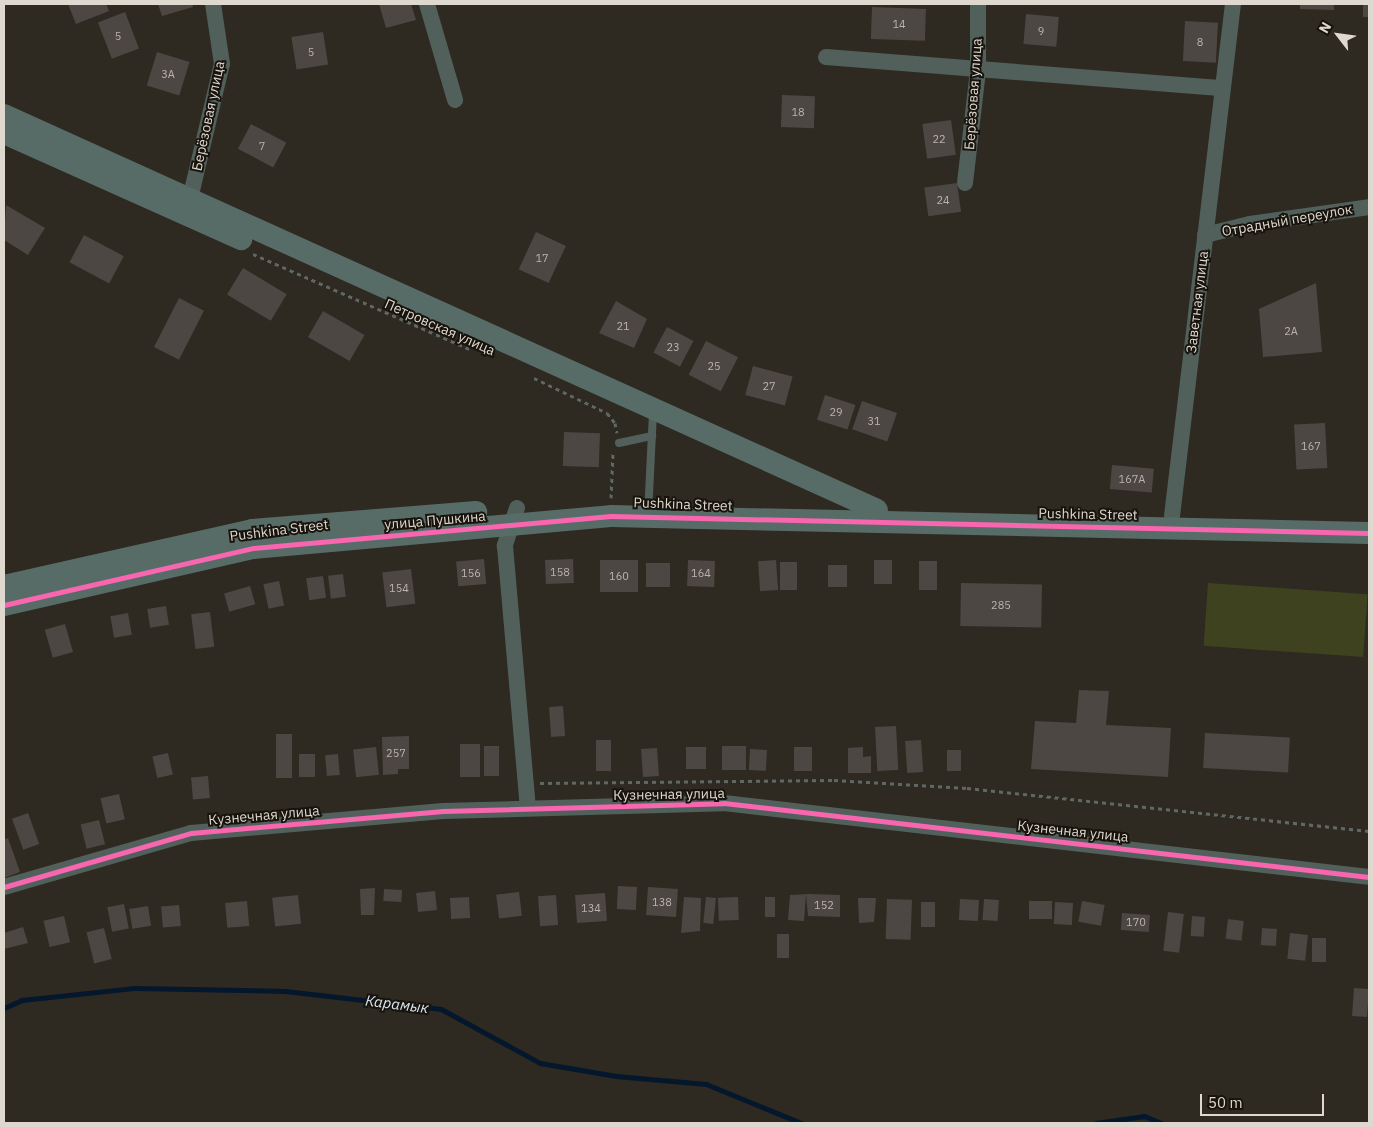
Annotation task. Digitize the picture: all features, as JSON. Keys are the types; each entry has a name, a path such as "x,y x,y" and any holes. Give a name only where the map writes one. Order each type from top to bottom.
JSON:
{"street":[{"name":"Берёзовая улица","path":"190,199 222,64 213,4"},
{"path":"427,4 455,100"},
{"name":"Берёзовая улица","path":"965,184 978,71 978,4"},
{"name":"Заветная улица","path":"1172,516 1233,4"},
{"path":"826,57 978,71 1223,88"},
{"path":"4,115 190,199 652,422 876,517 1369,533"},
{"name":"Петровская улица","path":"4,133 846,509"},
{"name":"Отрадный переулок","path":"1205,235 1250,224 1369,206"},
{"name":"Pushkina Street","path":"4,586 252,530 514,516 611,502 648,510 846,509 876,517 1172,516 1369,520"},
{"name":"улица Пушкина","path":"4,605 253,548 514,516 611,516 648,510 876,517"},
{"path":"514,516 505,546 528,808"},
{"name":"Кузнечная улица","path":"4,887 191,833 443,811 724,803 1369,877"}],"lane":[{"path":"619,443 652,422"},
{"path":"648,510 652,422"}],"path":[{"path":"248,251 471,350"},
{"path":"531,376 607,413 615,423 619,443 613,449 611,459 611,502"},
{"path":"526,783 834,780 967,788 1369,831"}],"green space":[{"path":"1208,583 1368,594 1363,657 1204,646"}],"building":[{"path":"68,4 106,4 109,11 76,24"},
{"path":"158,4 192,4 193,7 162,16"},
{"path":"379,4 411,4 416,20 386,28"},
{"path":"1300,4 1334,4 1334,10 1300,9"},
{"path":"1363,4 1369,4 1369,17 1363,17"},
{"path":"872,7 926,9 925,41 871,39"},
{"path":"125,12 139,48 112,59 98,22"},
{"path":"1026,14 1059,17 1056,47 1023,44"},
{"path":"1185,21 1218,23 1216,63 1183,61"},
{"path":"323,32 328,65 297,70 291,37"},
{"path":"157,52 190,62 179,95 147,85"},
{"path":"782,95 815,96 814,128 781,127"},
{"path":"951,120 956,155 927,159 922,124"},
{"path":"251,124 286,143 273,168 238,149"},
{"path":"957,183 961,212 928,216 924,188"},
{"path":"6,205 45,228 28,255 4,240"},
{"path":"536,232 566,246 549,283 519,269"},
{"path":"84,235 124,256 109,283 69,262"},
{"path":"243,268 287,294 271,321 227,295"},
{"path":"1316,283 1322,352 1263,357 1259,309"},
{"path":"179,298 204,311 179,360 154,347"},
{"path":"616,301 647,319 634,348 599,333"},
{"path":"323,311 365,335 350,361 308,337"},
{"path":"667,327 693,341 680,367 653,353"},
{"path":"706,341 738,357 721,391 689,375"},
{"path":"753,366 793,377 785,406 745,395"},
{"path":"825,395 855,405 847,430 817,420"},
{"path":"862,401 897,413 887,441 852,429"},
{"path":"1325,423 1327,468 1296,470 1294,425"},
{"path":"564,432 600,433 599,467 563,466"},
{"path":"1112,465 1154,469 1152,493 1110,489"},
{"path":"484,559 486,584 458,586 456,561"},
{"path":"573,559 574,583 546,584 545,560"},
{"path":"600,560 638,560 638,592 600,592"},
{"path":"688,560 715,561 714,587 687,586"},
{"path":"776,560 778,590 760,591 758,561"},
{"path":"874,560 892,560 892,584 874,584"},
{"path":"919,561 937,561 937,590 919,590"},
{"path":"780,562 797,562 797,590 780,590"},
{"path":"646,563 670,563 670,587 646,587"},
{"path":"828,565 847,565 847,587 828,587"},
{"path":"411,569 415,604 386,607 382,573"},
{"path":"343,574 346,597 331,599 328,576"},
{"path":"323,576 326,598 309,600 306,578"},
{"path":"279,581 284,605 269,609 263,584"},
{"path":"961,583 1042,584 1041,627 960,626"},
{"path":"250,586 255,604 229,612 224,593"},
{"path":"166,606 169,625 150,628 147,609"},
{"path":"210,612 214,647 195,649 191,614"},
{"path":"128,613 132,635 114,638 110,616"},
{"path":"65,624 73,652 53,658 45,630"},
{"path":"1079,690 1109,691 1106,725 1171,728 1168,777 1031,769 1035,721 1076,723"},
{"path":"563,706 565,736 551,737 549,707"},
{"path":"896,726 898,770 877,771 875,727"},
{"path":"1205,733 1290,737 1288,772 1203,768"},
{"path":"276,734 292,734 292,778 276,778"},
{"path":"409,736 409,769 398,769 398,774 383,775 382,737"},
{"path":"596,740 611,740 611,771 596,771"},
{"path":"921,740 923,772 907,773 905,741"},
{"path":"460,744 480,744 480,777 460,777"},
{"path":"484,746 499,746 499,776 484,776"},
{"path":"722,746 746,746 746,770 722,770"},
{"path":"376,747 379,775 356,777 353,749"},
{"path":"686,747 706,747 706,769 686,769"},
{"path":"794,747 812,747 812,771 794,771"},
{"path":"863,747 863,757 871,756 871,773 848,773 848,748"},
{"path":"657,748 659,776 643,777 641,749"},
{"path":"750,749 767,750 766,771 749,770"},
{"path":"947,750 961,750 961,771 947,771"},
{"path":"168,753 173,774 157,778 152,757"},
{"path":"299,754 315,754 315,777 299,777"},
{"path":"338,754 340,775 327,776 325,755"},
{"path":"208,776 210,798 193,799 191,777"},
{"path":"119,794 125,819 106,824 100,798"},
{"path":"28,813 39,844 23,850 12,819"},
{"path":"99,820 105,844 87,849 81,825"},
{"path":"8,838 20,872 4,878 4,840"},
{"path":"618,886 637,887 636,910 617,909"},
{"path":"648,887 678,889 676,917 646,915"},
{"path":"375,888 374,915 361,915 360,889"},
{"path":"384,889 402,890 401,902 383,901"},
{"path":"435,891 437,910 418,912 416,893"},
{"path":"519,892 522,916 499,919 496,895"},
{"path":"605,893 607,921 577,923 575,895"},
{"path":"809,894 840,895 840,917 808,916 806,895 804,921 788,920 790,895"},
{"path":"298,895 301,924 275,927 272,898"},
{"path":"556,895 558,925 540,926 538,896"},
{"path":"469,897 470,918 451,919 450,898"},
{"path":"684,897 701,898 700,931 681,933"},
{"path":"706,897 716,898 713,924 703,923"},
{"path":"738,897 739,920 719,921 718,898"},
{"path":"765,897 775,897 775,917 765,917"},
{"path":"858,898 876,898 874,922 859,923"},
{"path":"887,899 912,900 911,940 886,939"},
{"path":"960,899 979,900 978,921 959,920"},
{"path":"984,899 999,900 997,921 983,920"},
{"path":"247,901 249,926 227,928 225,903"},
{"path":"1029,901 1052,901 1052,919 1029,919"},
{"path":"1082,901 1105,905 1101,926 1078,922"},
{"path":"921,902 935,902 935,927 921,927"},
{"path":"1055,902 1073,903 1072,925 1054,924"},
{"path":"124,904 129,929 112,932 107,907"},
{"path":"179,905 181,926 163,927 161,907"},
{"path":"148,906 151,926 132,929 129,909"},
{"path":"1168,912 1184,914 1179,953 1163,951"},
{"path":"1122,913 1150,915 1149,932 1121,930"},
{"path":"64,916 70,942 50,947 44,921"},
{"path":"1192,916 1205,917 1204,937 1191,936"},
{"path":"1228,919 1244,921 1241,941 1226,939"},
{"path":"23,927 28,943 4,949 4,933"},
{"path":"104,928 112,959 94,963 87,932"},
{"path":"1262,928 1277,929 1276,946 1261,945"},
{"path":"1290,933 1308,935 1305,961 1287,959"},
{"path":"777,934 789,934 789,958 777,958"},
{"path":"1312,938 1326,938 1326,962 1312,962"},
{"path":"1354,988 1369,989 1367,1017 1352,1016"}],"waterway":[{"name":"Карамык","path":"4,1008 22,1000 135,988 285,991 441,1009 540,1063 616,1076 706,1084 801,1123"},
{"name":"Карамык","path":"1096,1123 1144,1116 1161,1123"}],"cycle path":[{"path":"4,605 253,548 611,516 1369,533"},
{"path":"4,887 191,833 443,811 724,803 1369,877"}]}
